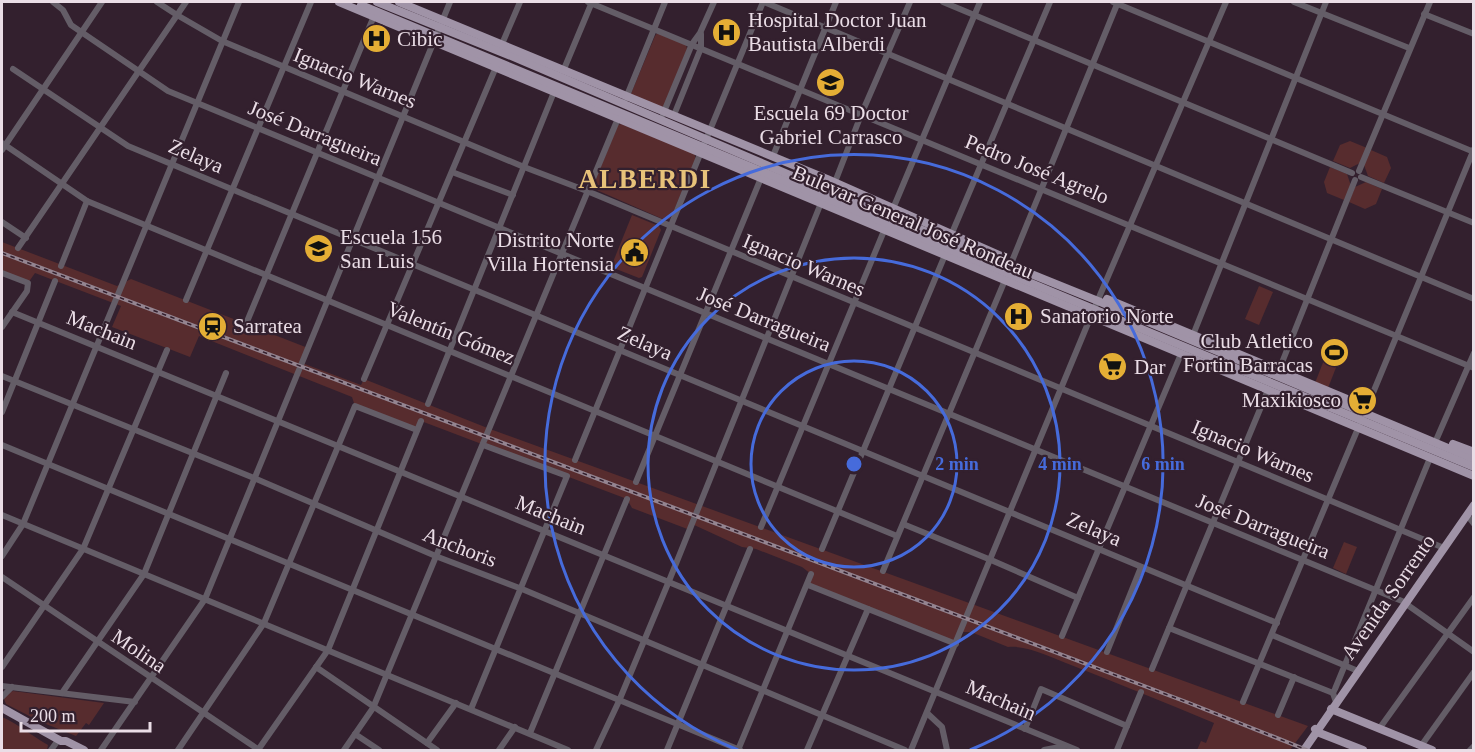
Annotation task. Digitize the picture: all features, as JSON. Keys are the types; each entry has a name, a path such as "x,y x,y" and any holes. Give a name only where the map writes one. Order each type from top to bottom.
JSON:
{"main road":[{"name":"Bulevar General José Rondeau","path":"339,2 374,16 438,30 484,36 564,69 622,108"},
{"name":"Bulevar General José Rondeau","path":"354,2 516,58 658,127 887,224 1007,277 1025,288 1171,326 1194,339 1473,452"},
{"path":"354,2 363,12"},
{"name":"Bulevar General José Rondeau","path":"376,2 547,82 622,108"},
{"name":"Bulevar General José Rondeau","path":"399,2 496,67 567,97 622,108 664,111 674,115 831,180 1012,261 1181,354 1280,395 1419,445 1473,468"},
{"path":"484,36 516,58"},
{"path":"547,82 567,97"},
{"name":"Bulevar General José Rondeau","path":"703,146 761,178 839,211 954,243 1473,476"},
{"name":"Bulevar General José Rondeau","path":"703,146 853,202 887,224 945,255 1279,370 1473,459"},
{"path":"831,180 853,202"},
{"path":"814,193 839,211"},
{"path":"921,220 954,243"},
{"path":"1259,378 1280,395"},
{"path":"1436,437 1452,450"},
{"path":"1419,445 1444,464"},
{"name":"Avenida Sorrento","path":"1298,750 1334,706 1473,506"},
{"path":"1334,706 1379,729 1432,750"},
{"path":"2,708 60,740 84,750"},
{"path":"1316,730 1362,750"},
{"name":"Avenida Sorrento","path":"1304,750 1316,730"},
{"path":"60,740 63,745 72,750"}],"street":[{"name":"José Darragueira","path":"52,2 63,10 72,25 81,32 168,91 1402,601 1473,652"},
{"path":"2,146 102,2"},
{"name":"Ignacio Warnes","path":"157,2 222,41 1444,548"},
{"path":"18,248 186,2"},
{"path":"2,556 23,524 239,2"},
{"path":"186,300 310,2"},
{"path":"101,750 205,599 450,2"},
{"path":"502,44 520,2"},
{"path":"564,69 590,2"},
{"name":"Pedro José Agrelo","path":"590,2 1471,367"},
{"path":"344,750 373,708 388,674 665,2"},
{"path":"658,127 692,44 700,33 714,2"},
{"path":"575,460 764,2 1473,299"},
{"path":"773,156 836,2"},
{"path":"831,180 889,54 910,2"},
{"path":"943,2 1473,222"},
{"path":"761,527 980,2"},
{"path":"952,233 1050,2"},
{"path":"1012,261 1094,64 1117,2 1473,151 1243,702"},
{"path":"911,750 1061,389 1226,2"},
{"path":"1294,2 1409,48"},
{"path":"1194,339 1221,263 1326,2"},
{"path":"1279,370 1409,48 1430,2"},
{"path":"1424,14 1473,34"},
{"path":"246,324 374,16"},
{"path":"674,115 701,48 700,33"},
{"path":"364,379 496,67"},
{"name":"Zelaya","path":"13,69 128,146 1277,623"},
{"path":"428,404 554,92"},
{"name":"Valentín Gómez","path":"2,146 87,201 897,536"},
{"path":"452,172 513,195"},
{"path":"636,482 761,178"},
{"path":"61,266 87,201"},
{"path":"596,750 669,581 821,203"},
{"path":"2,222 26,238"},
{"path":"822,549 945,255"},
{"path":"2,273 28,283 27,291 2,327"},
{"path":"883,571 1007,277"},
{"path":"2,412 55,281"},
{"name":"Machain","path":"12,312 936,691 1067,748 1077,750"},
{"path":"2,668 83,549 167,350"},
{"path":"1436,437 1471,367 1473,353"},
{"path":"1062,636 1181,354"},
{"path":"62,693 144,574 226,373"},
{"name":"Anchoris","path":"2,376 254,478 376,531 522,589 905,750"},
{"path":"1152,669 1268,390"},
{"path":"178,750 264,623 355,406 417,430"},
{"path":"258,750 327,650 420,421"},
{"path":"2,445 739,750 811,574"},
{"path":"471,709 567,476 483,445"},
{"path":"1334,706 1333,693 1344,664 1430,458"},
{"path":"530,733 627,499"},
{"path":"2,515 568,750"},
{"path":"1467,515 1473,524"},
{"path":"903,524 1078,598"},
{"path":"667,750 750,549"},
{"path":"1107,652 1141,567"},
{"name":"Molina","path":"2,577 258,750"},
{"path":"808,585 956,644"},
{"path":"1379,729 1473,597"},
{"path":"807,750 868,609"},
{"path":"1169,628 1333,693"},
{"path":"1272,635 1358,671"},
{"path":"315,667 437,750"},
{"path":"1421,746 1473,672"},
{"path":"1278,715 1294,677"},
{"path":"2,686 135,702"},
{"path":"2,697 12,687"},
{"path":"1025,729 1041,689 1127,726"},
{"path":"1117,750 1141,692"},
{"path":"427,743 456,703"},
{"path":"927,712 942,727 947,750"},
{"path":"499,750 515,727"},
{"path":"355,734 379,750"},
{"path":"51,750 60,740"},
{"path":"1470,750 1473,746"},
{"path":"1044,750 1067,748"}],"shaded area":[{"path":"658,32 686,45 687,49 665,106 661,108 630,96"},
{"path":"621,124 694,153 696,159 670,219 665,220 592,188 618,125"},
{"path":"1350,141 1367,148 1360,163 1350,168 1333,161 1340,145"},
{"path":"1371,150 1387,157 1391,168 1384,183 1368,176 1364,165"},
{"path":"1330,167 1347,174 1351,186 1344,200 1327,193 1324,182"},
{"path":"1366,182 1382,189 1376,204 1365,209 1349,202 1355,187"},
{"path":"632,215 659,226 661,230 642,277 639,278 611,267"},
{"path":"2,242 117,286 131,279 308,348 302,363 361,385 364,379 490,429 1308,726 1290,750 1197,750 1201,741 1206,743 1214,723 1048,656 1024,648 1008,647 971,632 961,632 956,644 808,585 811,574 802,567 756,549 742,547 692,524 690,530 632,508 627,499 421,421 417,430 355,406 352,397 199,336 190,357 112,327 121,306 35,273 28,283 2,273"},
{"path":"1259,286 1273,292 1259,325 1245,319"},
{"name":"Club Atletico Fortin Barracas","path":"1333,337 1346,342 1328,388 1315,383"},
{"path":"1344,542 1357,547 1346,574 1333,568"},
{"path":"13,691 104,703 89,725 86,723 76,736 41,722 6,704 4,699 7,693"},
{"path":"2,717 48,745 47,750 2,750"}],"railway":[{"path":"2,253 1189,703 1307,750"}],"place":[{"name":"Hospital Doctor Juan Bautista Alberdi","path":"727,32"},
{"name":"Cibic","path":"376,39"},
{"name":"Escuela 69 Doctor Gabriel Carrasco","path":"831,82"},
{"name":"Escuela 156 San Luis","path":"319,249"},
{"name":"Distrito Norte Villa Hortensia","path":"635,252"},
{"name":"Sanatorio Norte","path":"1019,316"},
{"name":"Sarratea","path":"212,326"},
{"name":"Club Atletico Fortin Barracas","path":"1334,353"},
{"name":"Dar","path":"1113,367"},
{"name":"Maxikiosco","path":"1362,400"}],"district":[{"name":"ALBERDI","path":"645,179"}]}
